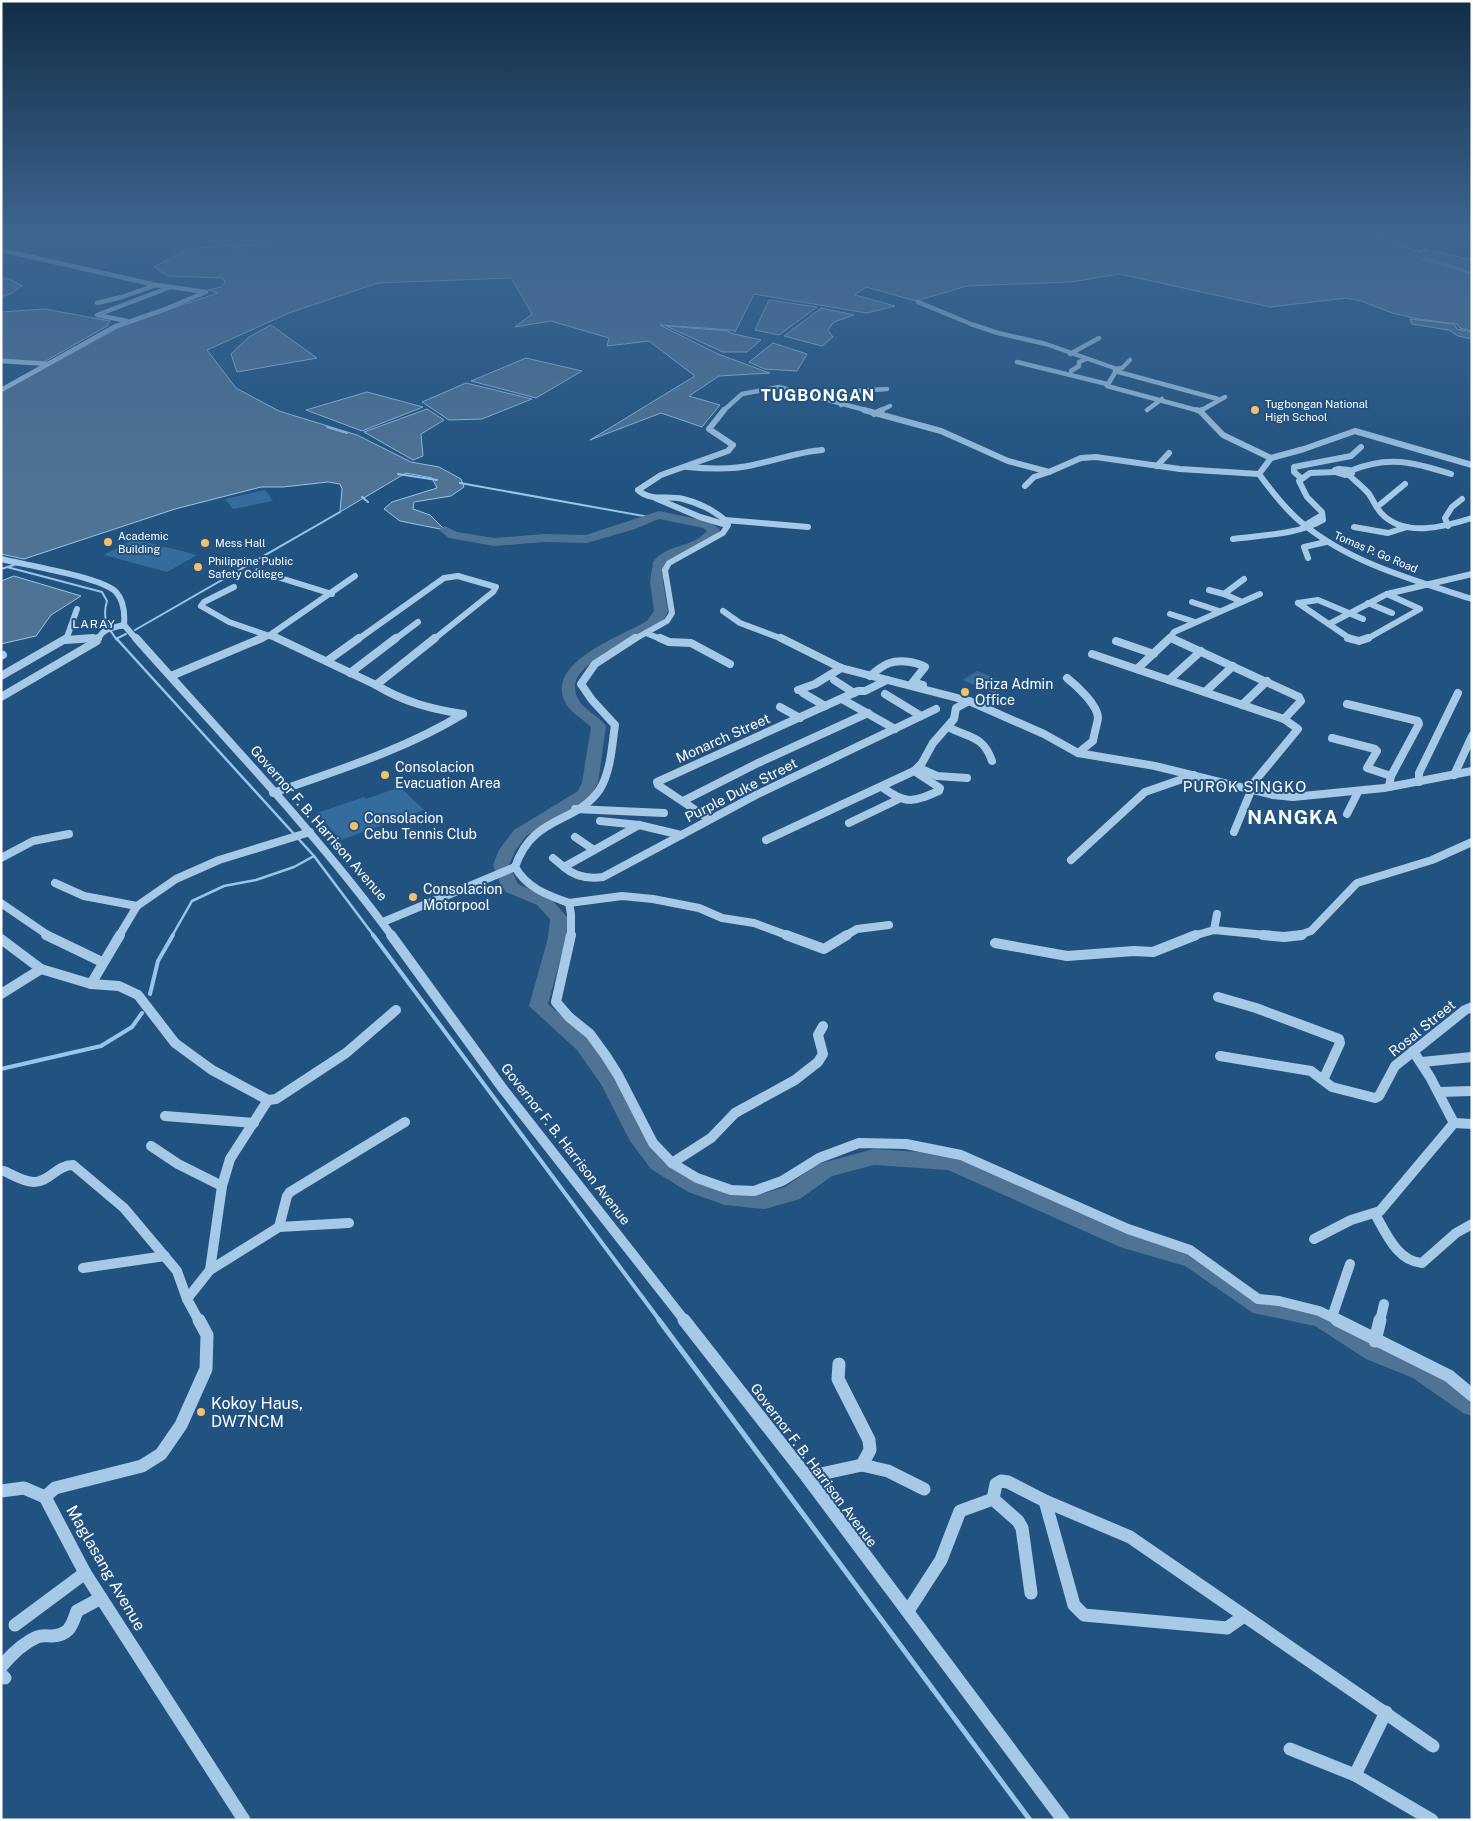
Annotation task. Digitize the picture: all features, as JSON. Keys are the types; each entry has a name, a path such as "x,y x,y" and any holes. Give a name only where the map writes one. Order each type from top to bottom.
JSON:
{"street":[{"path":"120,320 128,322"},
{"path":"1,390 114,327 134,320"},
{"path":"961,320 998,333 1046,344 1116,370 1218,399"},
{"path":"1070,354 1099,338"},
{"path":"1071,371 1079,366 1079,362 1086,359"},
{"path":"1107,384 1116,370 1122,368 1130,360"},
{"path":"1,361 49,364"},
{"path":"1017,362 1107,384 1200,411 1222,435 1271,458"},
{"path":"808,528 726,523 700,517 643,495 638,490 661,475 687,467 731,449 733,445 709,429 724,410 742,394 780,387 941,431 1008,460 1049,472"},
{"path":"841,405 856,391 888,389"},
{"path":"1200,411 1218,399 1226,397"},
{"path":"1147,410 1162,399"},
{"path":"874,414 890,406"},
{"path":"1025,486 1034,477 1086,458 1096,457 1157,466 1259,474 1271,458 1304,449 1355,431 1472,466"},
{"path":"1301,478 1294,472 1294,466 1351,456 1360,447"},
{"path":"687,467 748,466 792,453 822,450"},
{"path":"1157,466 1168,453"},
{"path":"1301,478 1314,473 1349,473 1375,461 1401,459 1451,474"},
{"path":"1349,473 1390,520 1406,527 1425,529 1448,526 1471,518"},
{"name":"Tomas P. Go Road","path":"1259,474 1270,492 1326,542 1366,561 1472,599"},
{"path":"1233,539 1307,526 1323,520 1322,512 1302,488 1301,478"},
{"path":"1377,507 1405,484"},
{"path":"1367,493 1390,496"},
{"path":"654,498 669,496 683,498 715,512 726,523"},
{"path":"1448,526 1445,518 1449,510 1462,499"},
{"path":"1449,510 1471,518"},
{"path":"383,922 508,870 526,843 546,826 593,798 602,787 613,745 615,725 604,711 586,695 581,684 595,664 618,648 667,621 672,612 664,570 669,563 723,533 726,523"},
{"path":"1354,527 1390,532 1402,531 1406,527"},
{"path":"1308,558 1304,547 1326,542"},
{"path":"1,559 106,584 120,595 123,606 120,626 104,630 100,633 99,638 1,697"},
{"path":"258,571 332,594"},
{"path":"1329,624 1387,594 1472,574"},
{"path":"327,661 444,578 454,575 496,586 493,592 376,685"},
{"path":"171,676 270,635 332,594 355,576"},
{"path":"1224,594 1244,579"},
{"path":"234,587 204,602 201,606 228,622 270,635 327,661 418,707 463,714 433,733 393,751 274,793"},
{"path":"1209,590 1224,594 1240,602"},
{"path":"1137,669 1174,632 1260,594"},
{"path":"1363,619 1315,599 1298,603 1349,638 1363,641 1420,609 1387,594"},
{"path":"1192,602 1219,611"},
{"path":"1368,603 1392,613"},
{"path":"66,640 77,609"},
{"path":"723,611 746,626 791,642 841,668 969,701 1044,734 1078,753 1104,759 1155,766 1273,795 1293,797 1358,792 1472,771"},
{"path":"1170,614 1195,622"},
{"path":"350,673 418,622"},
{"name":"Governor F. B. Harrison Avenue","path":"120,626 171,676 310,832 383,922 514,1103 807,1477 1063,1820"},
{"path":"646,633 669,642 691,643 730,664"},
{"path":"1,676 66,640 99,638"},
{"path":"1170,638 1267,681 1300,699 1301,701 1284,719"},
{"path":"1116,641 1154,654"},
{"path":"1169,680 1200,651"},
{"path":"1092,654 1284,719 1298,729 1256,780 1243,810 1242,818 1234,832"},
{"name":"Monarch Street","path":"856,692 888,662 894,659 921,664 926,667 913,682 940,689"},
{"path":"1205,692 1233,666"},
{"path":"825,706 801,691 841,668"},
{"path":"1067,678 1089,700 1098,716 1093,741 1078,753"},
{"path":"834,680 856,692"},
{"name":"Monarch Street","path":"709,819 658,785 657,782 856,692 887,680"},
{"path":"1242,705 1267,681"},
{"path":"1419,782 1419,774 1458,693"},
{"path":"885,694 921,716"},
{"path":"842,699 895,729"},
{"path":"766,840 882,787 916,769 933,743 954,719 956,708 969,701"},
{"path":"1347,704 1418,721 1419,724 1391,776 1389,787"},
{"path":"780,707 800,718"},
{"name":"Purple Duke Street","path":"552,858 566,866 570,874 592,878 603,877 756,794 936,709"},
{"path":"683,801 758,763 868,714"},
{"path":"948,727 976,737 984,744 992,761"},
{"path":"1454,774 1472,736"},
{"path":"1332,738 1375,749 1377,751 1367,768 1391,776"},
{"path":"916,769 937,776 967,778"},
{"path":"849,823 897,800 912,802 939,791 940,788 916,769"},
{"path":"1071,860 1145,792 1151,788 1194,775"},
{"path":"882,787 897,800"},
{"path":"1347,814 1358,792"},
{"path":"575,809 664,813"},
{"path":"600,821 639,826 681,835"},
{"path":"566,866 639,826"},
{"path":"91,984 102,962 137,906 147,897 172,882 212,864 310,832"},
{"path":"1,858 24,843 39,838 69,834"},
{"path":"575,837 594,850"},
{"path":"995,943 1067,956 1108,952 1154,952 1201,933 1214,930 1284,937 1299,936 1311,930 1357,883 1432,860 1472,842"},
{"path":"508,870 519,875 536,890 569,903 622,896 653,899 699,908 722,918 754,923 824,949 856,929 889,925"},
{"path":"55,883 62,888 94,899 137,906"},
{"path":"1,903 67,948 102,962"},
{"path":"569,903 572,913 570,938 556,1002 590,1034 618,1075 653,1143 672,1163 684,1171 709,1183 742,1192 782,1182 819,1158 859,1143 906,1144 944,1151 990,1166 1128,1229 1190,1250 1258,1299 1279,1300 1319,1311 1375,1341 1449,1376 1472,1395"},
{"path":"1214,930 1217,914"},
{"path":"1,939 41,969 91,984 119,986 138,995 175,1043 212,1070 268,1100 276,1099 346,1053 396,1010"},
{"path":"1,994 41,969"},
{"path":"1218,997 1256,1008 1334,1036 1340,1043 1324,1078 1311,1071 1294,1067 1220,1056"},
{"name":"Rosal Street","path":"1324,1078 1328,1085 1332,1087 1374,1098 1379,1096 1395,1066 1472,1007"},
{"path":"672,1163 711,1138 735,1113 795,1080 818,1062 823,1054 818,1035 823,1026"},
{"path":"1413,1051 1422,1062 1454,1123"},
{"path":"1422,1062 1472,1057"},
{"path":"1439,1092 1472,1091"},
{"path":"210,1270 222,1186 230,1159 268,1100"},
{"path":"165,1116 254,1123"},
{"path":"278,1227 287,1196 290,1192 405,1122"},
{"path":"1454,1123 1472,1124"},
{"path":"1314,1239 1351,1220 1380,1211 1454,1123"},
{"path":"151,1146 178,1164 222,1186"},
{"name":"Maglasang Avenue","path":"4,1171 33,1182 40,1181 61,1166 73,1165 124,1208 177,1271 187,1299 207,1335 206,1368 181,1425 161,1454 142,1466 55,1488 45,1497 85,1573 244,1820"},
{"path":"1375,1214 1405,1259 1416,1264 1422,1263 1456,1233 1472,1224"},
{"path":"187,1299 210,1270 278,1227 349,1223"},
{"path":"83,1268 165,1256"},
{"path":"1332,1317 1350,1264"},
{"path":"1375,1341 1384,1304"},
{"path":"839,1364 838,1379 869,1440 870,1450 862,1465"},
{"path":"807,1477 862,1465 888,1471 924,1489"},
{"path":"993,1499 996,1484 1001,1481 1008,1482 1045,1501 1130,1537 1433,1746"},
{"path":"1,1491 22,1486 30,1488 45,1497"},
{"path":"908,1611 941,1560 960,1512 993,1499"},
{"path":"993,1499 1018,1521 1022,1528 1031,1593"},
{"path":"1045,1501 1074,1605 1084,1615 1226,1628 1244,1616"},
{"path":"14,1625 85,1573"},
{"path":"2,1673 5,1661 36,1637 53,1637 68,1631 72,1627 77,1611 101,1598"},
{"path":"1355,1775 1386,1712"},
{"path":"1290,1749 1355,1775 1432,1820"}],"shaded area":[{"path":"1,320 110,321 107,326 44,362 1,359"},
{"path":"137,320 274,320 207,350 236,388 279,411 357,435 411,462 439,467 461,479 464,487 451,496 414,502 413,509 430,515 445,530 400,521 384,509 392,502 437,488 432,478 406,473 340,512 342,489 340,484 328,482 283,487 261,487 175,509 24,559 1,554 1,392 125,324"},
{"path":"524,320 741,320 735,332 732,330 660,325 718,354 770,373 719,376 689,396 720,405 702,427 661,413 590,440 695,376 649,341 607,346 609,338 551,321 515,327"},
{"path":"760,320 799,320 779,335 755,330"},
{"path":"805,320 840,320 834,322 828,330 833,337 822,346 784,336"},
{"path":"1410,320 1454,324 1457,329 1472,332 1472,339 1458,336 1449,330 1412,324"},
{"path":"1426,320 1472,320 1472,331 1460,328 1457,324"},
{"path":"271,325 317,358 237,372 231,354 249,337"},
{"path":"666,326 729,331 730,333 761,340 747,352 723,352"},
{"path":"773,343 807,354 797,371 765,369 749,362"},
{"path":"526,358 582,371 536,398 471,381"},
{"path":"466,383 532,399 482,419 449,420 422,402"},
{"path":"367,392 423,407 362,431 306,410"},
{"path":"427,409 444,420 421,434 423,456 413,460 364,432"},
{"path":"265,490 273,501 233,509 225,499"},
{"path":"134,539 197,555 167,572 104,555"},
{"path":"14,576 81,596 51,615 36,636 1,644 1,581"},
{"path":"977,671 1009,684 994,694 963,680"},
{"name":"Consolacion Cebu Tennis Club","path":"400,787 424,810 341,840 317,813 364,797 366,799"}],"waterway":[{"path":"327,427 347,433"},
{"path":"398,474 437,480"},
{"path":"460,483 649,517"},
{"path":"362,497 368,502"},
{"path":"135,630 340,512"},
{"path":"445,530 453,535 494,542 544,538 587,539 631,526 644,519 659,515 707,525 714,530 704,542 669,554 659,562 657,582 661,611 652,624 586,660 574,672 568,685 571,700 599,726 590,783 584,794 520,833 507,850 501,865 512,888 545,902 559,918 557,938 538,1006 584,1045 610,1082 637,1136 658,1164 696,1186 725,1197 765,1201 792,1193 825,1170 874,1157 951,1162 1128,1241 1193,1260 1261,1306 1321,1318 1374,1352 1421,1371 1472,1406"},
{"path":"7,567 14,565"},
{"path":"1,569 7,567"},
{"path":"7,567 102,592 107,601 106,622 116,639"},
{"path":"117,639 126,634"},
{"path":"117,639 314,856"},
{"path":"172,936 192,901 224,886 256,880 294,867 314,856"},
{"path":"314,856 374,936"},
{"path":"150,994 158,961 173,935"},
{"path":"373,935 660,1321"},
{"path":"1,1069 101,1046 132,1027 142,1013"},
{"path":"659,1320 1030,1820"}],"place":[{"name":"Tugbongan National High School","path":"1255,410"},
{"name":"Academic Building","path":"108,542"},
{"name":"Mess Hall","path":"205,543"},
{"name":"Philippine Public Safety College","path":"198,567"},
{"name":"Briza Admin Office","path":"965,692"},
{"name":"Consolacion Evacuation Area","path":"385,775"},
{"name":"Consolacion Cebu Tennis Club","path":"354,826"},
{"name":"Consolacion Motorpool","path":"413,897"},
{"name":"Kokoy Haus, DW7NCM","path":"201,1412"}],"district":[{"name":"TUGBONGAN","path":"818,395"},
{"name":"LARAY","path":"94,624"},
{"name":"PUROK SINGKO","path":"1245,786"},
{"name":"NANGKA","path":"1293,817"}]}
